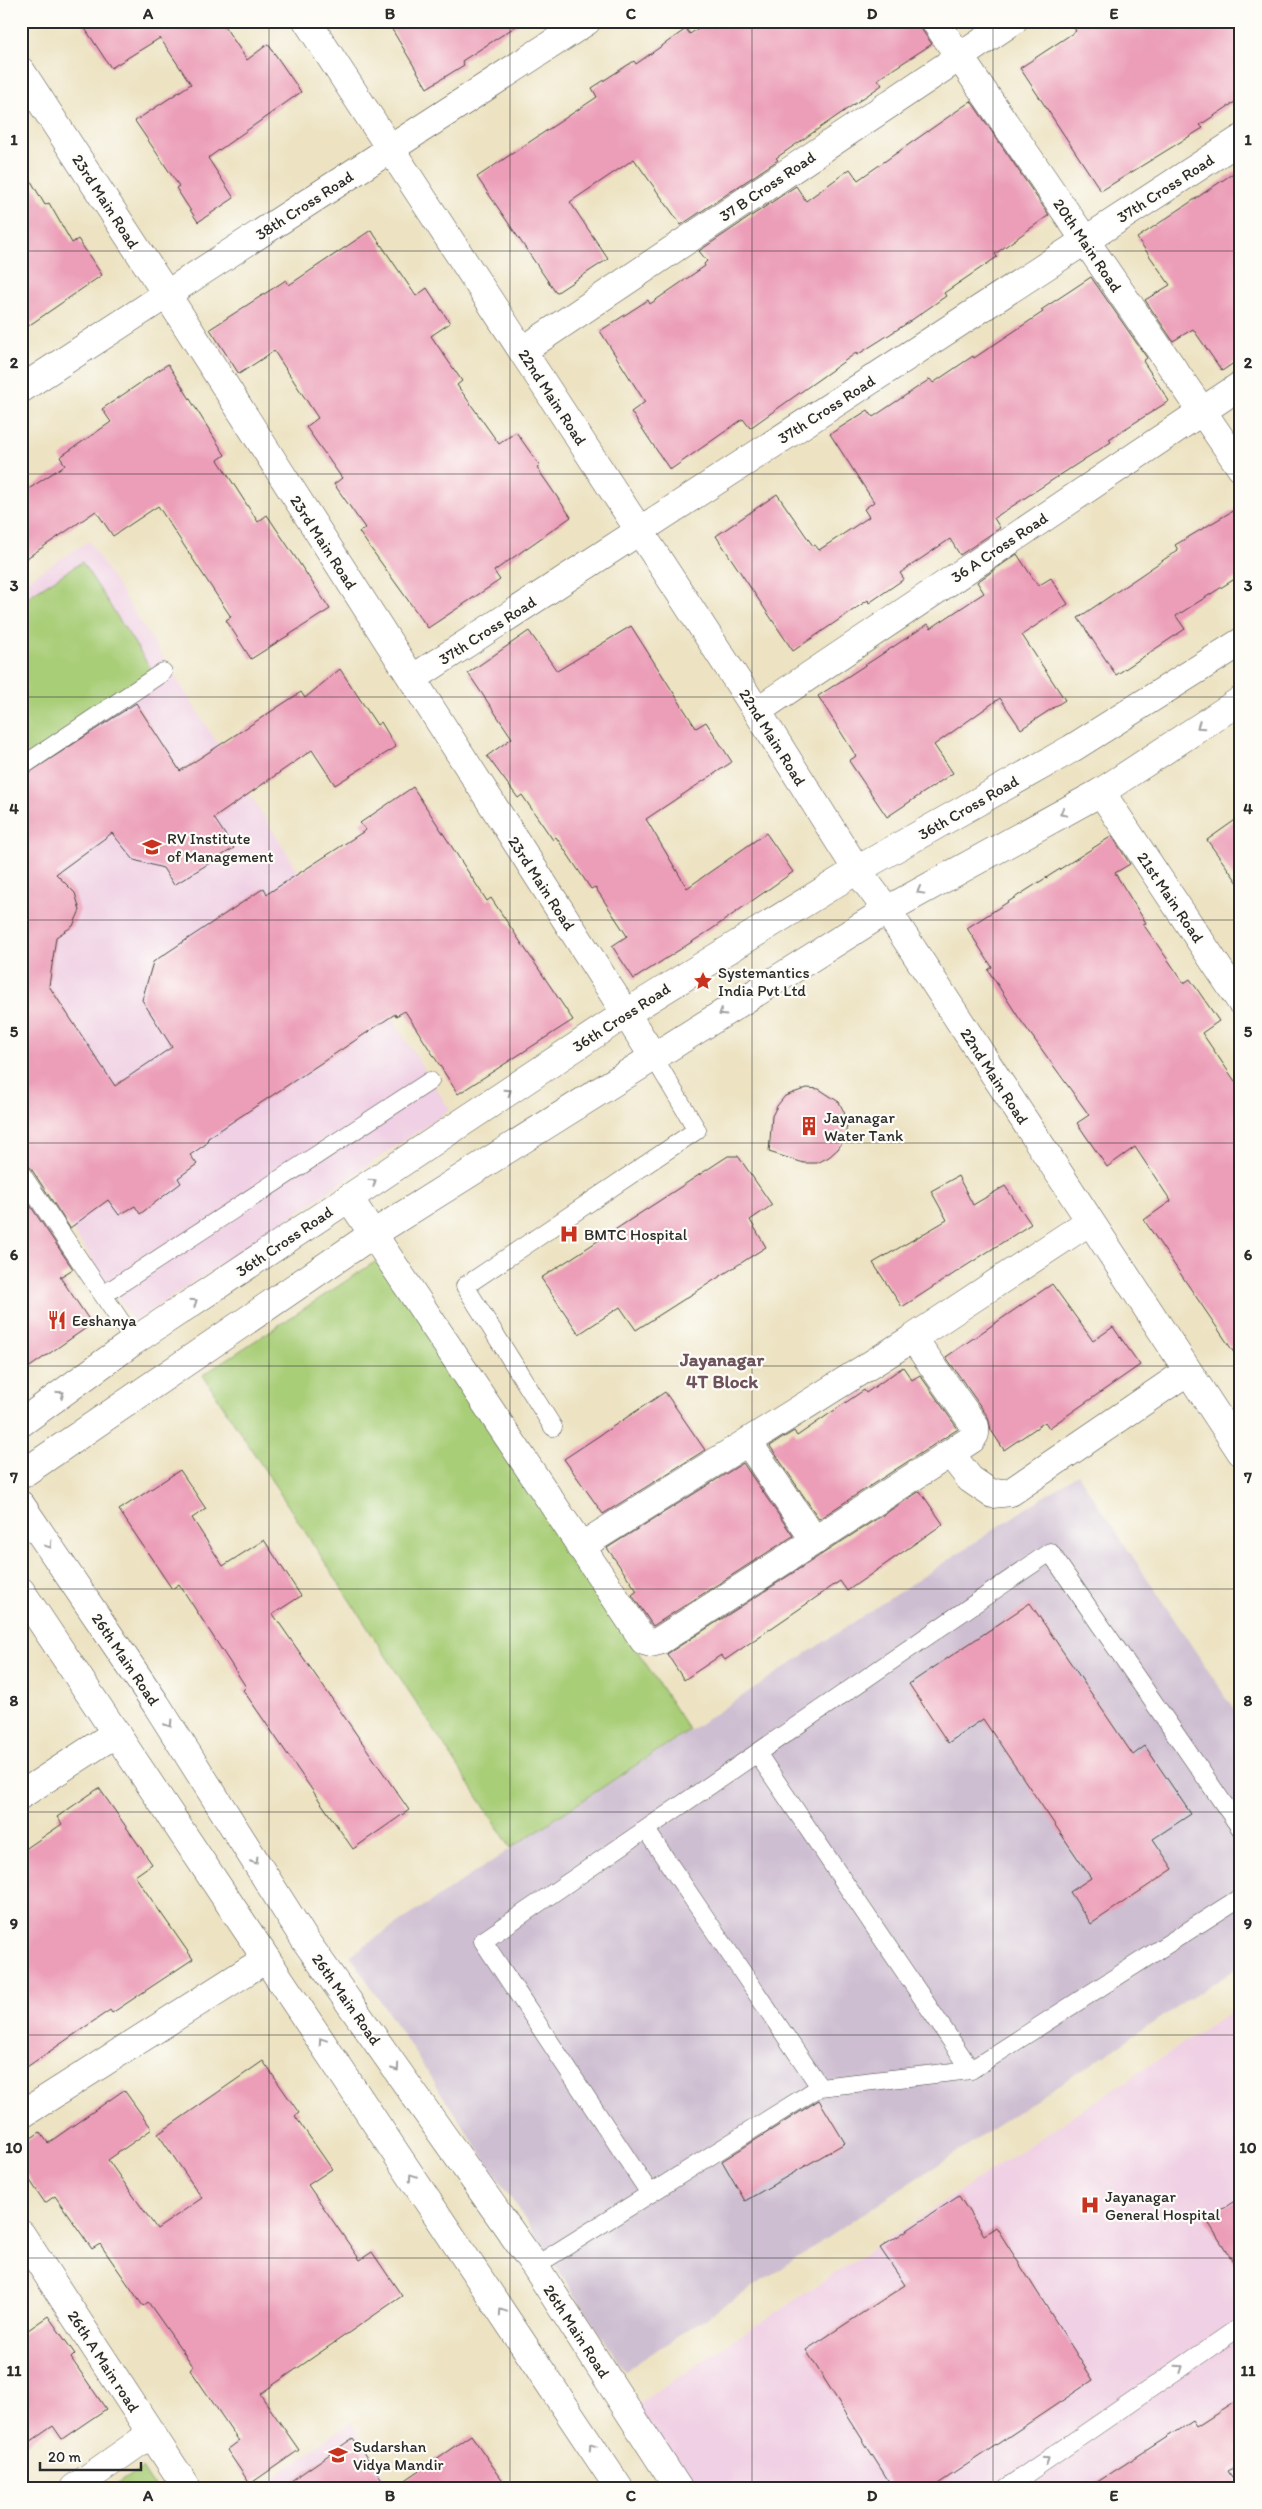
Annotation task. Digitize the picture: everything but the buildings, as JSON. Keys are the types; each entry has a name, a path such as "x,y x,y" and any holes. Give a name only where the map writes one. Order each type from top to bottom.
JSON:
{"street":[{"name":"22nd Main Road","path":"307,21 757,710 857,870 887,910 1241,1452"},
{"name":"38th Cross Road","path":"21,389 587,21"},
{"name":"20th Main Road","path":"935,21 1200,411 1241,468"},
{"name":"37 B Cross Road","path":"522,351 1013,21"},
{"name":"23rd Main Road","path":"21,71 167,295 653,1056"},
{"name":"37th Cross Road","path":"412,679 1241,139"},
{"name":"36 A Cross Road","path":"757,710 1241,385"},
{"name":"36th Cross Road","path":"21,1423 134,1342 625,1014 857,870 1071,749 1241,642"},
{"path":"21,1475 373,1234 653,1056 887,910 1101,792 1241,700"},
{"name":"21st Main Road","path":"1101,792 1241,1002"},
{"path":"349,1198 580,1547 644,1641 651,1643 659,1641 972,1439 975,1434 975,1426 913,1338"},
{"path":"580,1547 913,1338 1090,1221"},
{"path":"950,1453 970,1479 992,1494 1011,1492 1188,1371"},
{"path":"748,1442 815,1541"},
{"name":"26th Main Road","path":"21,1505 156,1704 305,1940 535,2266 678,2488"},
{"path":"21,1591 619,2488"},
{"path":"21,1795 116,1733"},
{"path":"21,2115 266,1959"},
{"name":"26th A Main road","path":"21,2234 187,2488"},
{"path":"74,2488 151,2434"}],"lane":[{"path":"21,767 163,672"},
{"path":"553,1427 466,1286 697,1130 653,1056"},
{"path":"103,1294 430,1081"},
{"path":"21,1173 134,1342"},
{"path":"649,2192 484,1941 1050,1552 1241,1830"},
{"path":"757,1753 971,2070"},
{"path":"646,1830 820,2087"},
{"path":"535,2266 649,2192 820,2087 971,2070 1241,1896"},
{"path":"1006,2488 1241,2326"}],"shaded area":[{"name":"RV Institute of Management","path":"89,541 450,1110 134,1322 21,1153 21,584"},
{"path":"1078,1474 1241,1720 1241,1965 625,2371 350,1955"},
{"name":"Jayanagar General Hospital","path":"1241,2005 1241,2488 691,2488 636,2405"},
{"name":"Sudarshan Vidya Mandir","path":"351,2422 391,2488 259,2488"}],"green space":[{"path":"82,562 155,675 21,764 21,601"},
{"path":"381,1258 689,1730 511,1848 203,1375"},
{"path":"142,2468 155,2488 112,2488"}],"place":[{"name":"RV Institute of Management","path":"152,847"},
{"name":"Systemantics India Pvt Ltd","path":"703,981"},
{"name":"Jayanagar Water Tank","path":"809,1126"},
{"name":"BMTC Hospital","path":"569,1234"},
{"name":"Eeshanya","path":"57,1320"},
{"name":"Jayanagar General Hospital","path":"1090,2205"},
{"name":"Sudarshan Vidya Mandir","path":"338,2455"}],"district":[{"name":"Jayanagar 4T Block","path":"722,1370"}]}
